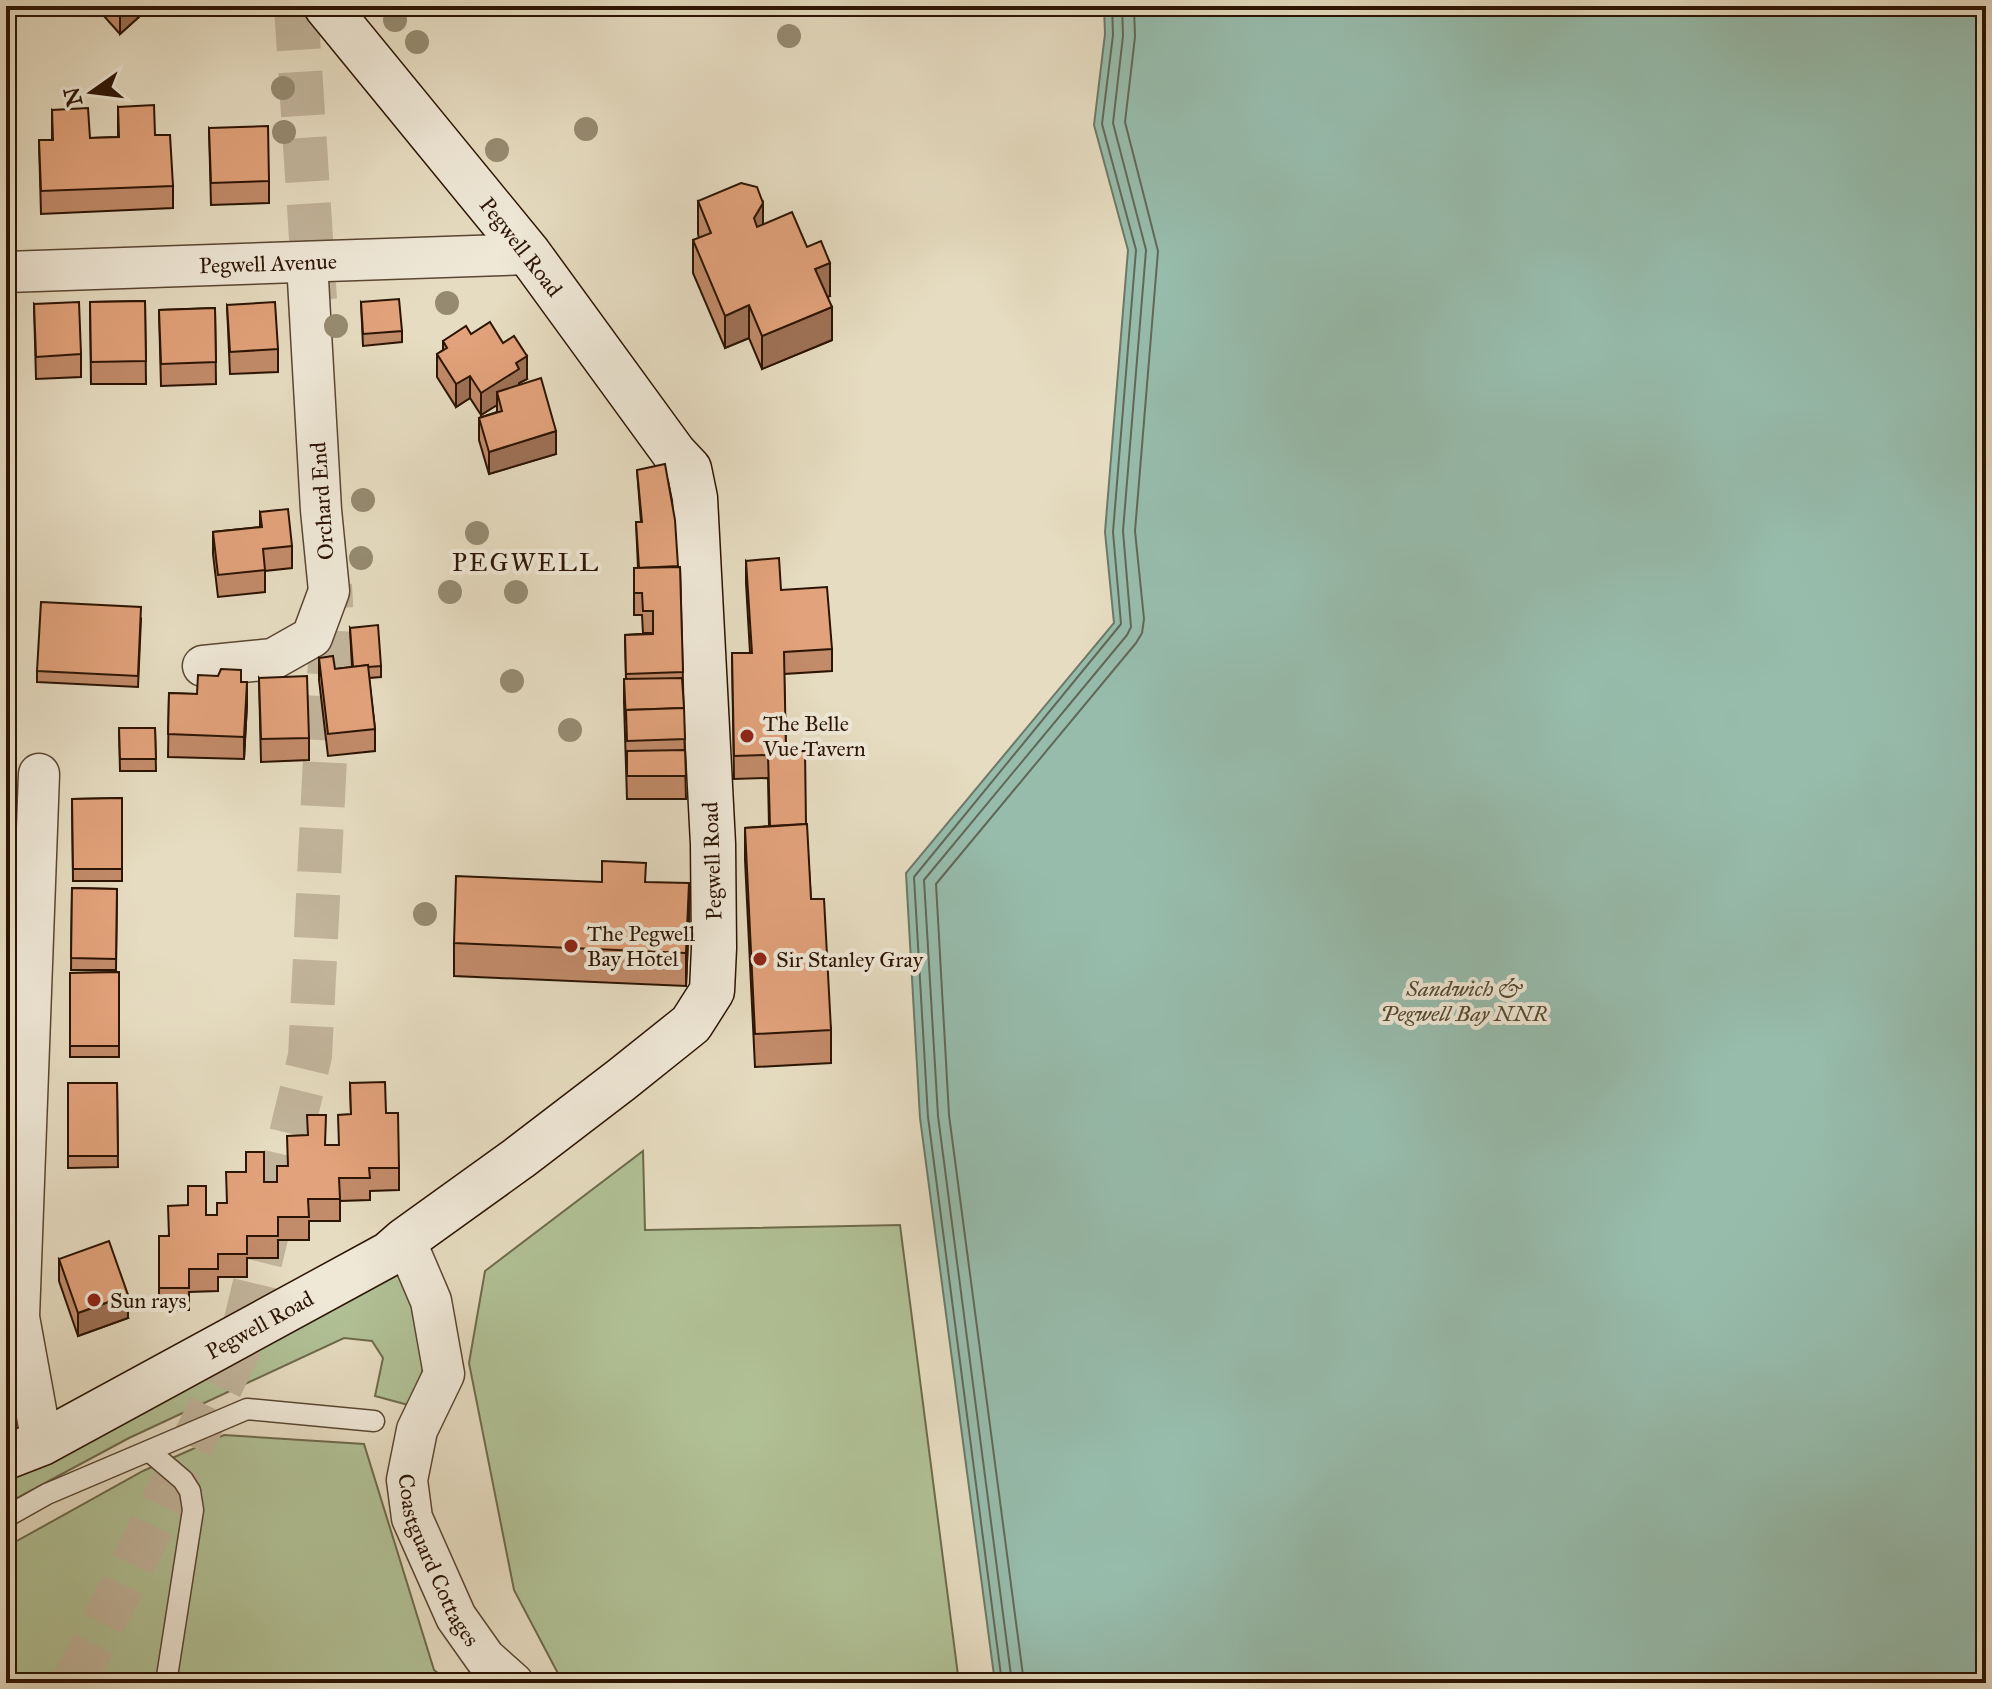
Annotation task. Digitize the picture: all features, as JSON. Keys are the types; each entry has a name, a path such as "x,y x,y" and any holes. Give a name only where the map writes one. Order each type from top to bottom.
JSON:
{"street":[{"name":"Pegwell Road","path":"24,1450 389,1254 691,1024 712,991 713,844 695,498 689,469 674,453 529,254 337,10"},
{"name":"Pegwell Avenue","path":"6,272 529,254"},
{"name":"Orchard End","path":"210,656 273,659 312,637 329,591 321,510 307,262"},
{"path":"24,1450 19,1317 39,774"},
{"name":"Coastguard Cottages","path":"405,1240 431,1301 444,1374 417,1430 407,1480 412,1518 456,1617 485,1658 513,1683"}],"lane":[{"path":"6,1517 47,1494 247,1409 374,1421"},
{"path":"149,1451 183,1480 190,1491 193,1510 166,1683"}],"shaded area":[{"path":"643,1151 645,1230 900,1225 959,1683 563,1683 514,1590 469,1363 485,1271"},
{"path":"393,1268 421,1297 427,1355 412,1406 375,1396 383,1358 372,1341 344,1338 129,1438 6,1504 6,1453"},
{"path":"224,1435 364,1444 434,1670 451,1683 6,1683 6,1547 143,1471"}],"water":[{"name":"Sandwich & Pegwell Bay NNR","path":"1104,6 1986,6 1986,1683 995,1683 920,1118 906,873 1114,623 1105,532 1128,250 1094,125 1105,34"}],"building":[{"path":"154,105 155,135 170,135 173,186 41,191 39,140 53,140 52,110 88,108 90,138 119,137 118,107"},
{"path":"268,126 269,181 211,183 209,128"},
{"path":"741,183 757,187 763,203 754,218 757,227 792,212 807,247 821,241 830,263 815,269 832,307 762,336 749,305 725,316 693,240 711,233 698,201"},
{"path":"399,299 402,331 363,334 361,302"},
{"path":"145,301 146,361 91,362 90,302"},
{"path":"79,302 81,354 36,357 34,304"},
{"path":"275,302 278,349 230,352 227,305"},
{"path":"6,303 15,303 16,359 6,359"},
{"path":"215,308 216,362 161,364 159,310"},
{"path":"490,322 503,343 514,336 527,356 516,363 519,369 481,393 470,376 456,384 437,354 447,348 443,341 466,326 471,334"},
{"path":"541,378 556,431 489,452 479,418 502,411 497,392"},
{"path":"665,464 675,520 678,566 639,568 636,522 642,522 637,470"},
{"path":"288,509 292,546 263,549 265,570 218,575 213,532 262,527 260,512"},
{"path":"779,558 781,590 827,587 832,649 784,652 786,751 805,751 806,824 770,826 768,755 734,756 732,653 752,653 746,561"},
{"path":"680,567 683,672 626,674 625,635 653,634 653,611 643,611 642,593 634,593 634,568"},
{"path":"41,602 141,607 138,676 37,671"},
{"path":"378,625 381,666 353,667 350,628"},
{"path":"333,656 335,669 368,665 375,729 328,734 319,658"},
{"path":"221,669 241,670 241,682 247,682 244,737 168,734 169,693 197,694 198,675 218,676"},
{"path":"307,676 309,738 261,739 259,678"},
{"path":"682,678 684,708 626,710 626,721 624,679"},
{"path":"684,708 685,739 627,741 626,710"},
{"path":"119,728 155,728 156,759 120,759"},
{"path":"685,750 686,776 627,776 627,751"},
{"path":"122,798 122,869 73,869 72,799"},
{"path":"807,824 811,899 824,899 831,1030 755,1034 745,828"},
{"path":"602,861 646,863 645,882 689,883 686,953 454,943 456,876 602,882"},
{"path":"72,888 117,889 116,959 71,958"},
{"path":"119,972 119,1046 70,1046 70,973"},
{"path":"385,1082 386,1113 398,1113 399,1168 369,1168 370,1178 339,1178 340,1199 308,1199 309,1217 278,1217 278,1236 247,1236 247,1254 218,1254 218,1269 189,1269 189,1288 159,1288 159,1236 169,1236 168,1206 188,1205 188,1186 206,1186 206,1215 217,1215 217,1203 227,1203 226,1172 246,1172 246,1152 264,1152 264,1182 277,1182 277,1166 288,1166 287,1136 308,1135 307,1115 326,1115 325,1145 339,1145 338,1115 351,1114 350,1083"},
{"path":"68,1083 117,1083 118,1156 68,1156"},
{"path":"109,1241 128,1295 78,1313 59,1259"}],"tunnel":[{"path":"296,6 315,300"},
{"path":"74,1683 239,1349 310,1056 332,620 330,585"}],"place":[{"name":"The Belle Vue Tavern","path":"747,736"},
{"name":"The Pegwell Bay Hotel","path":"571,946"},
{"name":"Sir Stanley Gray","path":"760,959"},
{"name":"Sun rays","path":"94,1300"}],"district":[{"name":"PEGWELL","path":"526,562"}]}
